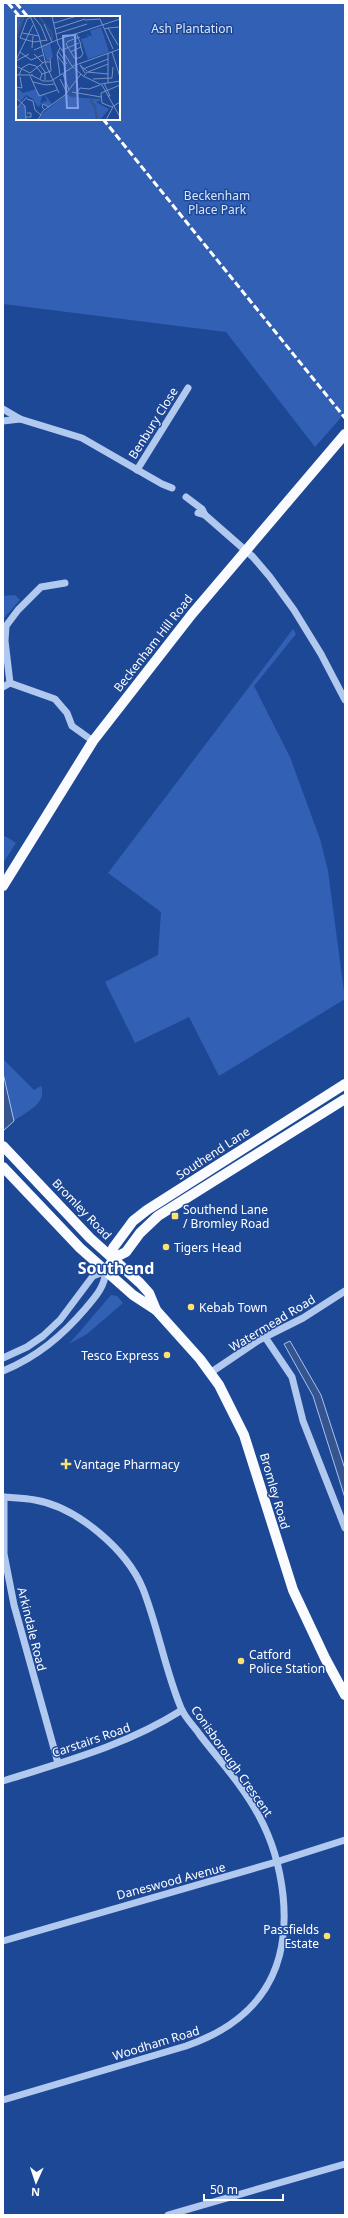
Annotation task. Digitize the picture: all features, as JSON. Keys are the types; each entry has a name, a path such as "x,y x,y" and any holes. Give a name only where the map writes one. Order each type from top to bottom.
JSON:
{"main road":[{"name":"Beckenham Hill Road","path":"3,886 93,741 187,620 345,434"},
{"name":"Southend Lane","path":"114,1258 113,1248 133,1221 166,1198 345,1084"},
{"name":"Southend Lane","path":"106,1272 114,1258 126,1252 147,1224 345,1099"},
{"path":"296,1115 303,1126"},
{"name":"Bromley Road","path":"3,1146 90,1238 114,1258 149,1293 156,1310"},
{"name":"Bromley Road","path":"3,1167 80,1248 133,1296 156,1310 210,1373 228,1401 244,1435 293,1590 325,1658 345,1695"},
{"path":"166,1198 172,1207"}],"street":[{"name":"Benbury Close","path":"137,470 188,388"},
{"path":"3,409 20,419 82,438 162,484 171,491"},
{"path":"3,422 20,419"},
{"path":"186,498 202,509 201,514 254,557 294,610 342,689 345,700"},
{"path":"10,682 5,641 6,626 18,610 41,587 65,583"},
{"path":"10,682 55,699 67,713 72,726 93,741"},
{"path":"3,687 10,682"},
{"path":"3,1358 27,1347 43,1336 60,1320 93,1276 106,1272 105,1283 69,1328 33,1357 3,1371"},
{"name":"Watermead Road","path":"210,1373 265,1337 344,1295"},
{"path":"265,1337 292,1377 303,1421 345,1528"},
{"name":"Conisborough Crescent","path":"3,1497 37,1500 72,1514 96,1530 118,1550 130,1566 142,1587 182,1710 258,1815 276,1862"},
{"name":"Arkindale Road","path":"3,1497 4,1554 14,1605 58,1763"},
{"name":"Carstairs Road","path":"3,1781 129,1739 182,1710"},
{"name":"Daneswood Avenue","path":"3,1941 276,1862 345,1840"},
{"name":"Woodham Road","path":"3,2100 207,2039 237,2020 249,2008 270,1981 283,1946 285,1913 276,1862"},
{"path":"168,2215 345,2164"}],"green space":[{"name":"Beckenham Place Park","path":"3,3 345,3 345,413 315,447 226,332 3,304"},
{"path":"15,595 20,600 3,619 3,596"},
{"path":"293,629 296,634 254,686 290,757 320,839 328,871 345,999 219,1076 189,1017 135,1043 105,982 158,955 161,912 108,873"},
{"path":"5,836 16,843 3,863 3,838"},
{"path":"3,1059 34,1090 41,1086 42,1092 39,1102 14,1121 3,1073"},
{"path":"111,1295 117,1296 123,1303 87,1334 69,1344"}],"shaded area":[{"path":"3,1073 14,1121 3,1131"},
{"path":"290,1341 321,1395 345,1469 345,1498 313,1396 284,1344"}],"railway":[{"path":"8,3 19,16"},
{"path":"16,3 27,16"},
{"path":"104,120 345,418"}],"place":[{"name":"Southend Lane / Bromley Road","path":"175,1216"},
{"name":"Tigers Head","path":"166,1247"},
{"name":"Kebab Town","path":"191,1307"},
{"name":"Tesco Express","path":"167,1355"},
{"name":"Vantage Pharmacy","path":"66,1464"},
{"name":"Catford Police Station","path":"241,1661"},
{"name":"Passfields Estate","path":"327,1936"}],"district":[{"name":"Southend","path":"116,1268"}],"park label":[{"name":"Ash Plantation","path":"192,28"}]}
